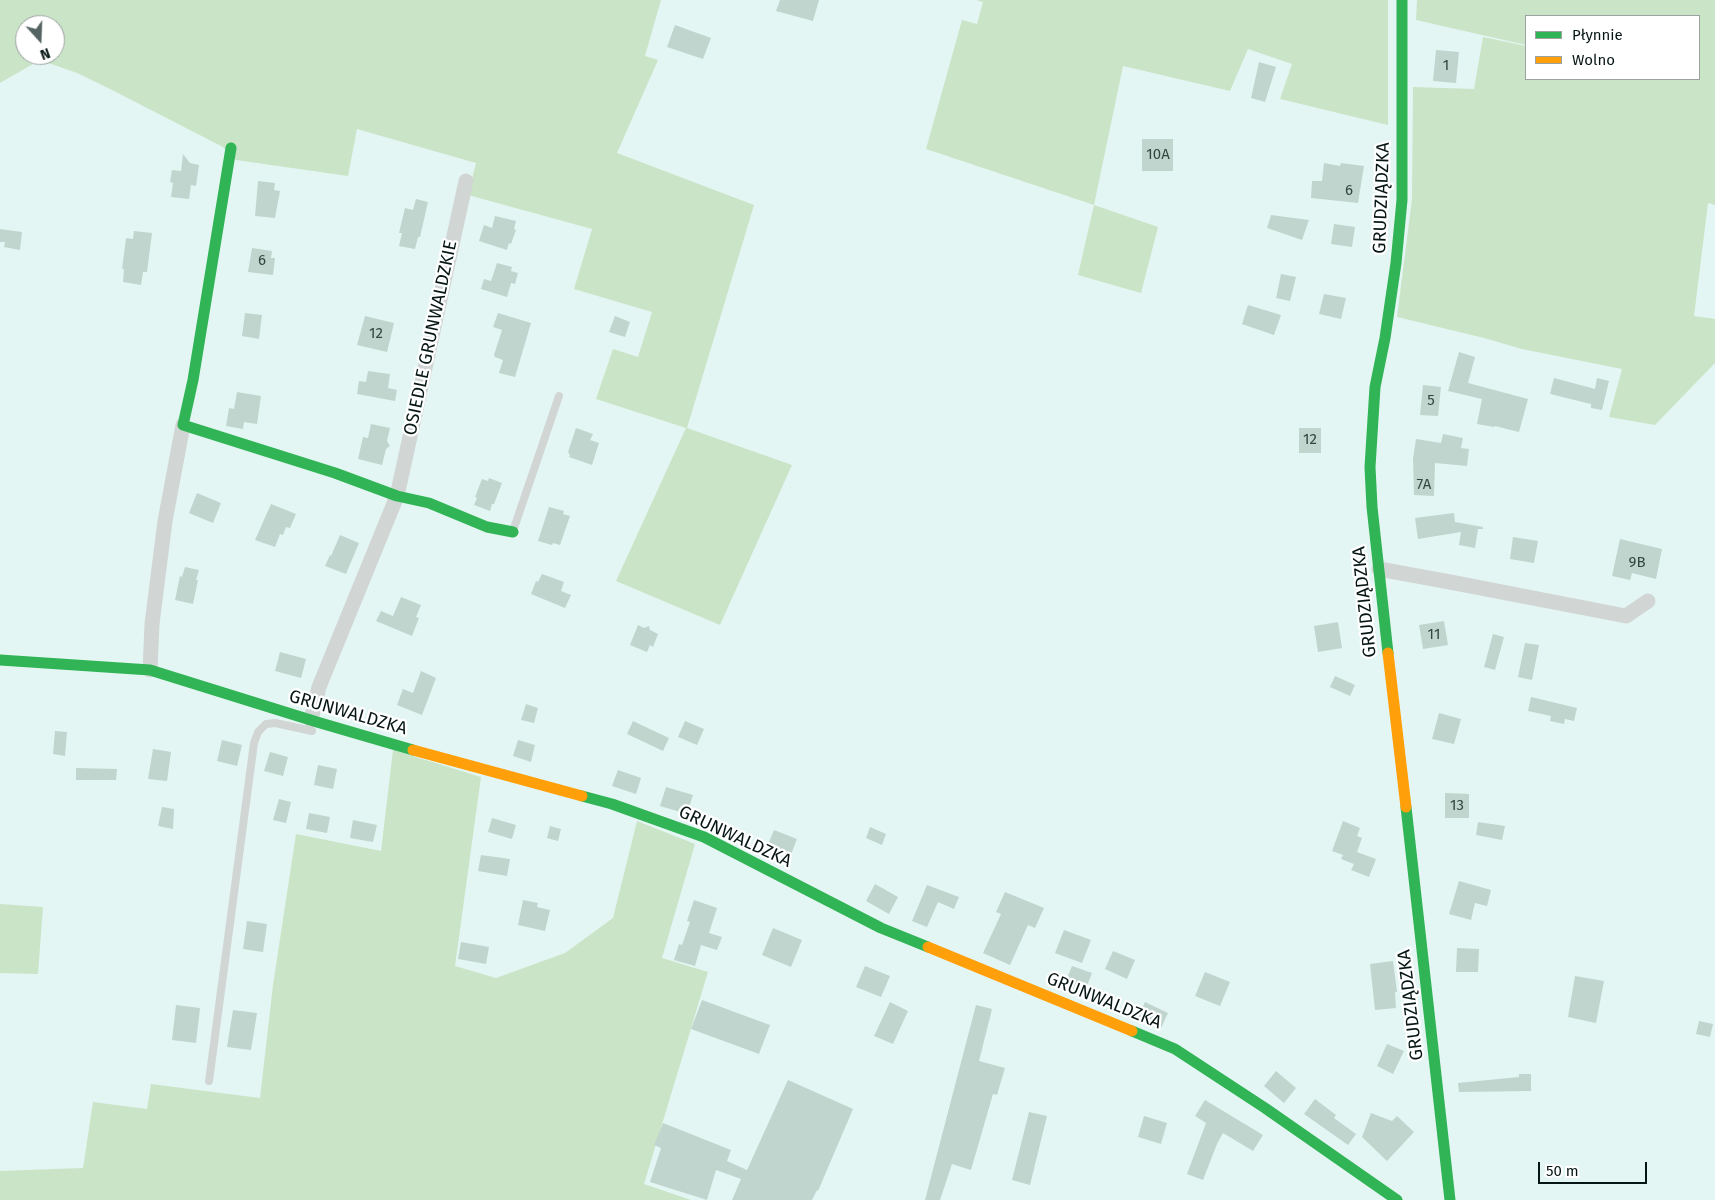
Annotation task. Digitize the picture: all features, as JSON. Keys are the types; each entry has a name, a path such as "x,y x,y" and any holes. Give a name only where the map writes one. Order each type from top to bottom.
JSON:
{"street":[{"name":"GRUDZIĄDZKA","path":"1402,0 1402,200 1396,263 1385,338 1375,387 1371,427 1370,468 1372,507 1450,1200"},
{"path":"150,670 152,624 165,521 193,380 231,148"},
{"name":"OSIEDLE GRUNWALDZKIE","path":"314,721 319,688 397,496 466,181"},
{"path":"183,424 335,473 397,496 429,503 487,527 513,532"},
{"path":"1379,569 1626,616 1648,601"},
{"name":"GRUNWALDZKA","path":"0,660 150,670 314,721 512,778 612,804 704,837 881,928 1175,1049 1265,1108 1397,1200"}],"lane":[{"path":"513,532 559,396"},
{"path":"209,1081 254,744 258,732 266,724 275,723 314,731 314,721"}],"green space":[{"path":"0,0 661,0 645,56 658,60 617,153 754,205 687,428 792,465 720,625 616,581 686,428 596,399 613,349 638,357 652,312 574,289 592,229 468,195 476,163 357,129 348,176 236,160 223,147 110,89 77,73 54,65 65,65 65,15 15,15 15,65 31,65 0,83"},
{"path":"976,0 1388,0 1388,125 1280,99 1292,64 1248,49 1230,91 1123,66 1094,205 926,149 962,20 977,24 983,2"},
{"path":"1417,0 1715,0 1715,205 1708,203 1694,316 1715,319 1715,363 1655,425 1609,417 1622,369 1522,349 1397,317 1412,199 1413,87 1474,89 1483,37 1525,46 1525,80 1700,80 1700,15 1525,15 1525,45 1416,20"},
{"path":"1094,205 1158,227 1141,293 1078,275"},
{"path":"393,750 481,777 455,966 496,978 565,953 613,918 637,821 695,844 662,958 708,972 644,1184 691,1200 0,1200 0,1171 83,1168 93,1102 147,1109 151,1084 260,1098 273,985 296,834 381,851"},
{"path":"0,904 43,907 38,974 0,973"}],"building":[{"path":"780,0 819,0 813,21 776,11"},
{"path":"675,25 711,38 703,59 667,47"},
{"path":"1436,50 1459,52 1456,83 1433,81"},
{"path":"1259,62 1276,67 1265,102 1251,98"},
{"path":"1142,139 1173,139 1173,171 1142,171"},
{"path":"183,154 190,163 199,165 196,186 191,185 189,199 171,197 173,183 170,182 172,170 181,171"},
{"path":"1324,163 1340,166 1341,163 1364,166 1358,203 1311,198 1312,181 1322,181"},
{"path":"258,181 275,183 274,190 280,191 275,218 255,216"},
{"path":"416,199 428,202 420,237 418,237 415,249 399,246 402,233 399,233 405,208 413,210"},
{"path":"1271,215 1309,220 1302,240 1267,228"},
{"path":"495,216 516,221 514,229 516,230 507,250 479,241 484,225 492,228"},
{"path":"1334,224 1355,227 1352,247 1331,244"},
{"path":"0,229 22,232 20,250 4,247 5,242 0,242"},
{"path":"134,231 152,233 147,272 143,272 141,285 123,282 124,269 122,269 126,238 133,239"},
{"path":"252,248 272,251 271,258 275,258 273,275 248,272"},
{"path":"497,263 512,267 511,271 518,273 515,284 511,283 507,297 481,289 484,279 491,281"},
{"path":"1281,274 1296,277 1290,301 1276,298"},
{"path":"1324,294 1346,298 1341,319 1319,314"},
{"path":"1248,305 1281,315 1274,335 1242,324"},
{"path":"245,313 262,315 259,339 242,336"},
{"path":"498,313 531,323 515,377 499,373 503,360 494,355 502,330 493,327"},
{"path":"365,316 394,323 387,352 357,345"},
{"path":"615,316 630,322 625,337 609,332"},
{"path":"1459,352 1475,357 1468,383 1528,399 1519,432 1477,424 1482,399 1448,391"},
{"path":"368,371 390,374 388,388 397,390 395,401 357,394 359,381 366,382"},
{"path":"1554,378 1595,389 1597,378 1609,381 1602,410 1591,408 1591,404 1550,394"},
{"path":"1423,385 1441,387 1438,416 1420,415"},
{"path":"237,392 261,396 257,424 244,422 243,429 226,426 229,408 234,409"},
{"path":"371,424 390,428 387,441 390,446 386,449 382,465 358,459 363,437 368,438"},
{"path":"576,428 593,434 590,440 599,443 592,465 569,457 568,452"},
{"path":"1299,428 1321,428 1321,453 1299,453"},
{"path":"1443,434 1463,438 1461,448 1469,449 1467,466 1435,463 1434,496 1414,495 1413,459 1416,439 1441,443"},
{"path":"489,478 502,483 490,511 474,505 482,479 488,481"},
{"path":"197,493 221,503 213,523 189,513"},
{"path":"271,504 296,514 290,528 286,527 283,535 280,534 275,547 255,540"},
{"path":"549,507 564,511 563,514 570,516 560,545 538,541"},
{"path":"1454,513 1455,522 1483,527 1483,529 1478,529 1475,548 1459,545 1461,532 1418,539 1415,518"},
{"path":"340,535 359,543 346,574 325,566"},
{"path":"1513,537 1538,541 1534,563 1510,559"},
{"path":"1620,539 1662,549 1656,579 1632,573 1630,580 1612,576"},
{"path":"185,567 199,570 193,604 175,600 180,576 182,577"},
{"path":"542,574 564,582 561,591 571,595 565,608 531,594 536,581 538,582"},
{"path":"401,597 421,605 416,617 419,618 412,636 376,621 381,611 393,616"},
{"path":"1444,621 1448,645 1423,649 1419,625"},
{"path":"1338,622 1342,648 1318,652 1314,626"},
{"path":"638,625 644,628 649,626 650,630 658,634 653,647 650,645 647,652 630,645"},
{"path":"1493,634 1504,637 1495,670 1484,667"},
{"path":"1525,643 1539,645 1532,680 1518,677"},
{"path":"280,652 306,659 301,678 275,671"},
{"path":"421,671 436,678 422,715 397,705 403,689 413,693"},
{"path":"1335,676 1355,685 1350,696 1330,687"},
{"path":"1531,697 1577,708 1574,721 1565,719 1564,724 1550,721 1551,716 1528,711"},
{"path":"526,704 538,708 534,723 521,720"},
{"path":"1439,713 1461,719 1454,744 1432,739"},
{"path":"633,721 669,738 663,751 627,734"},
{"path":"685,721 704,729 697,745 678,737"},
{"path":"55,731 67,732 65,756 53,754"},
{"path":"222,740 242,745 237,766 217,761"},
{"path":"518,740 535,745 531,762 513,756"},
{"path":"153,749 171,752 167,781 148,779"},
{"path":"270,752 288,757 283,776 264,771"},
{"path":"318,765 337,769 333,789 314,785"},
{"path":"76,768 117,769 116,780 76,780"},
{"path":"618,770 641,778 636,794 612,786"},
{"path":"666,787 693,795 687,814 660,806"},
{"path":"1445,793 1469,794 1469,818 1445,818"},
{"path":"279,799 291,802 286,823 273,820"},
{"path":"162,807 174,809 173,829 158,826"},
{"path":"309,813 330,817 327,833 306,829"},
{"path":"492,818 516,825 512,839 488,832"},
{"path":"353,820 377,825 373,842 350,838"},
{"path":"1343,821 1360,828 1357,836 1362,838 1357,852 1376,859 1369,877 1351,870 1354,864 1341,859 1343,855 1332,851"},
{"path":"1478,822 1505,826 1502,840 1476,835"},
{"path":"550,826 561,829 558,841 547,838"},
{"path":"870,827 886,834 882,845 866,838"},
{"path":"774,830 797,839 790,857 767,847"},
{"path":"481,855 510,859 507,876 478,871"},
{"path":"1459,881 1491,890 1487,906 1475,903 1471,920 1449,914"},
{"path":"875,884 898,897 889,914 866,901"},
{"path":"927,885 959,897 954,909 938,902 927,927 912,921"},
{"path":"1005,892 1044,908 1035,928 1028,925 1010,965 983,953 1001,914 996,912"},
{"path":"523,900 538,903 537,907 550,910 545,931 518,925"},
{"path":"694,900 717,908 709,933 722,937 717,950 701,945 695,966 674,960 679,944 682,945 690,922 687,921"},
{"path":"247,921 267,924 263,952 243,949"},
{"path":"773,928 802,940 791,967 762,955"},
{"path":"1064,930 1091,940 1082,963 1055,953"},
{"path":"461,942 489,947 486,964 458,959"},
{"path":"1457,948 1479,949 1478,972 1456,972"},
{"path":"1113,951 1135,960 1127,979 1105,969"},
{"path":"1393,961 1397,992 1395,992 1396,1008 1375,1010 1370,964"},
{"path":"865,966 890,976 881,997 856,987"},
{"path":"1072,966 1092,973 1084,994 1064,986"},
{"path":"1205,972 1230,982 1220,1006 1195,996"},
{"path":"1575,976 1604,981 1596,1023 1568,1017"},
{"path":"702,1000 770,1025 759,1054 691,1029"},
{"path":"890,1002 908,1011 893,1044 874,1036"},
{"path":"1145,1002 1168,1013 1161,1028 1138,1018"},
{"path":"176,1005 200,1008 196,1043 172,1040"},
{"path":"976,1005 992,1009 979,1061 1005,1068 997,1095 993,1094 971,1170 952,1164 940,1200 925,1200"},
{"path":"233,1010 257,1013 251,1050 227,1047"},
{"path":"1699,1021 1713,1024 1710,1037 1696,1034"},
{"path":"1387,1044 1404,1051 1393,1074 1377,1066"},
{"path":"1276,1071 1296,1088 1284,1103 1264,1086"},
{"path":"1519,1074 1531,1074 1531,1091 1459,1092 1458,1083 1519,1077"},
{"path":"788,1080 853,1109 818,1191 812,1200 732,1200 741,1179 716,1170 707,1200 650,1182 661,1148 654,1145 663,1123 731,1150 727,1161 747,1170"},
{"path":"1315,1099 1336,1115 1334,1118 1356,1134 1348,1145 1304,1114"},
{"path":"1205,1100 1263,1135 1253,1151 1223,1133 1203,1180 1187,1174 1206,1123 1195,1116"},
{"path":"1029,1112 1047,1116 1030,1185 1012,1180"},
{"path":"1371,1113 1392,1121 1397,1116 1414,1132 1387,1161 1362,1137"},
{"path":"1144,1116 1167,1123 1161,1144 1138,1137"}],"traffic: fast":[{"path":"1388,653 1372,507 1370,467 1375,387 1385,338 1396,263 1402,200 1402,0"},
{"path":"231,148 193,380 183,425 335,473 397,496 429,503 487,527 513,532"},
{"path":"0,660 150,670 413,750"},
{"path":"582,796 612,804 704,837 881,928 928,947"},
{"path":"1406,807 1450,1200"},
{"path":"1132,1031 1175,1049 1265,1108 1397,1200"}],"traffic: slow":[{"path":"1388,653 1406,807"},
{"path":"413,750 582,796"},
{"path":"928,947 1132,1031"}]}
